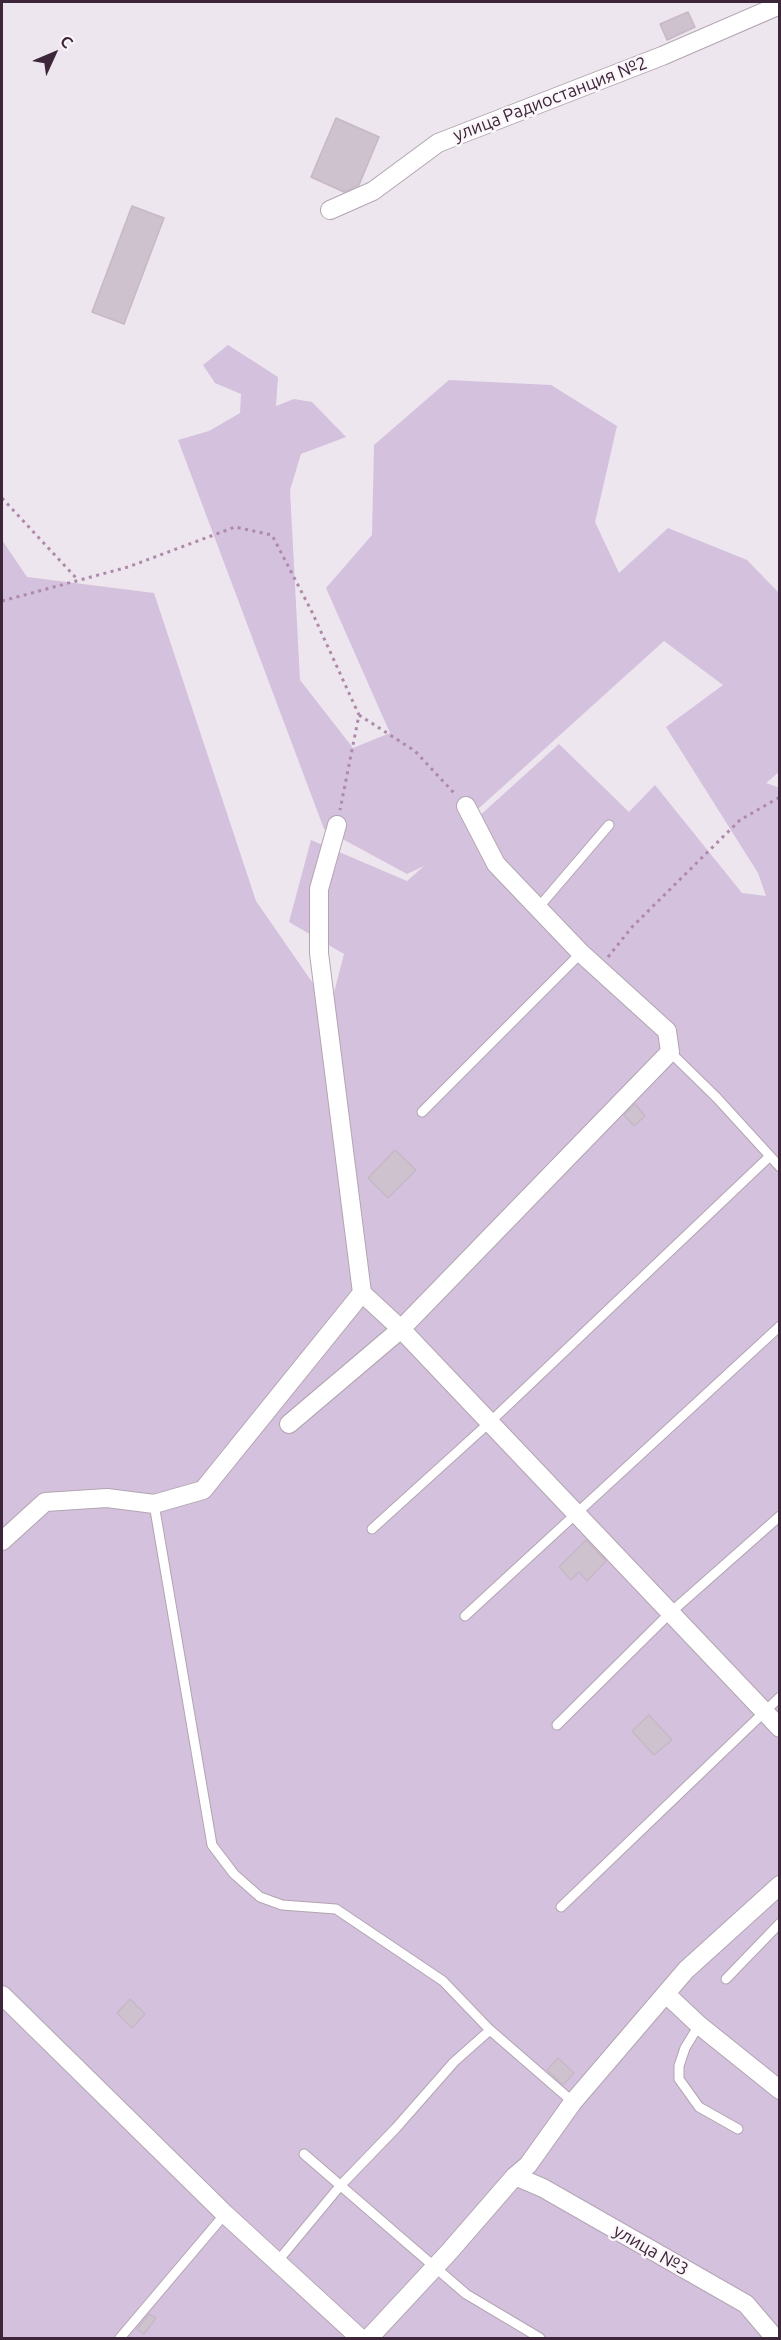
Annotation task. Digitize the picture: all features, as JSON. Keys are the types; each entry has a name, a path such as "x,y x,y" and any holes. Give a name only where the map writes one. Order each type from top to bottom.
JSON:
{"street":[{"name":"улица Радиостанция №2","path":"330,210 374,191 438,143 662,56 780,5"},
{"path":"290,1424 401,1329 670,1052 667,1031 581,953 496,864 466,806"},
{"path":"337,825 319,889 319,953 362,1293 401,1329 780,1728"},
{"path":"2,1541 45,1502 107,1498 154,1504 203,1490 362,1293"},
{"path":"369,2338 515,2176 528,2165 573,2102 686,1970 780,1885"},
{"path":"666,1994 699,2025 780,2090"},
{"path":"2,1995 225,2214 360,2338"},
{"name":"улица №3","path":"515,2176 543,2188 746,2304 776,2338"}],"lane":[{"path":"538,908 609,825"},
{"path":"422,1112 581,953"},
{"path":"670,1052 717,1098 780,1167"},
{"path":"372,1529 489,1423 769,1157"},
{"path":"465,1616 780,1326"},
{"path":"154,1504 212,1845 234,1874 260,1898 282,1905 336,1909 443,1981 489,2030 573,2102"},
{"path":"557,1725 670,1613 780,1516"},
{"path":"561,1907 780,1697"},
{"path":"726,1979 780,1923"},
{"path":"699,2025 685,2048 679,2066 679,2079 699,2107 738,2129"},
{"path":"277,2262 340,2186 396,2128 454,2062 489,2030"},
{"path":"304,2154 466,2294 540,2338"},
{"path":"120,2338 225,2214"}],"path":[{"path":"2,498 78,580"},
{"path":"2,601 128,567 235,527 272,535 312,612 359,715 415,751 466,806"},
{"path":"337,825 359,715"},
{"path":"599,968 632,927 740,820 780,797"}],"shaded area":[{"path":"228,345 278,377 276,406 294,399 312,402 346,437 301,454 290,490 300,680 353,748 390,733 326,588 372,535 374,445 449,380 551,385 617,426 595,522 619,573 668,528 747,560 779,593 779,772 766,783 780,788 779,2338 2,2338 2,540 27,577 154,593 256,901 330,1008 344,954 289,922 311,840 407,881 424,866 407,874 324,829 178,440 209,431 240,413 241,394 215,383 203,365","holes":["664,641 723,685 666,727 758,873 766,896 742,893 655,785 629,812 559,744 477,818 477,810"]}],"building":[{"path":"688,12 695,27 667,40 660,24"},
{"path":"336,118 379,137 359,185 344,192 311,177"},
{"path":"132,206 164,218 124,324 92,312"},
{"path":"635,1104 645,1116 634,1126 624,1115"},
{"path":"395,1150 416,1170 388,1198 368,1178"},
{"path":"586,1540 606,1561 587,1581 579,1572 571,1580 559,1567"},
{"path":"649,1715 672,1740 654,1755 632,1731"},
{"path":"130,1999 145,2014 132,2028 117,2013"},
{"path":"558,2058 574,2073 563,2085 547,2070"},
{"path":"149,2314 156,2318 144,2334 137,2329"}]}
